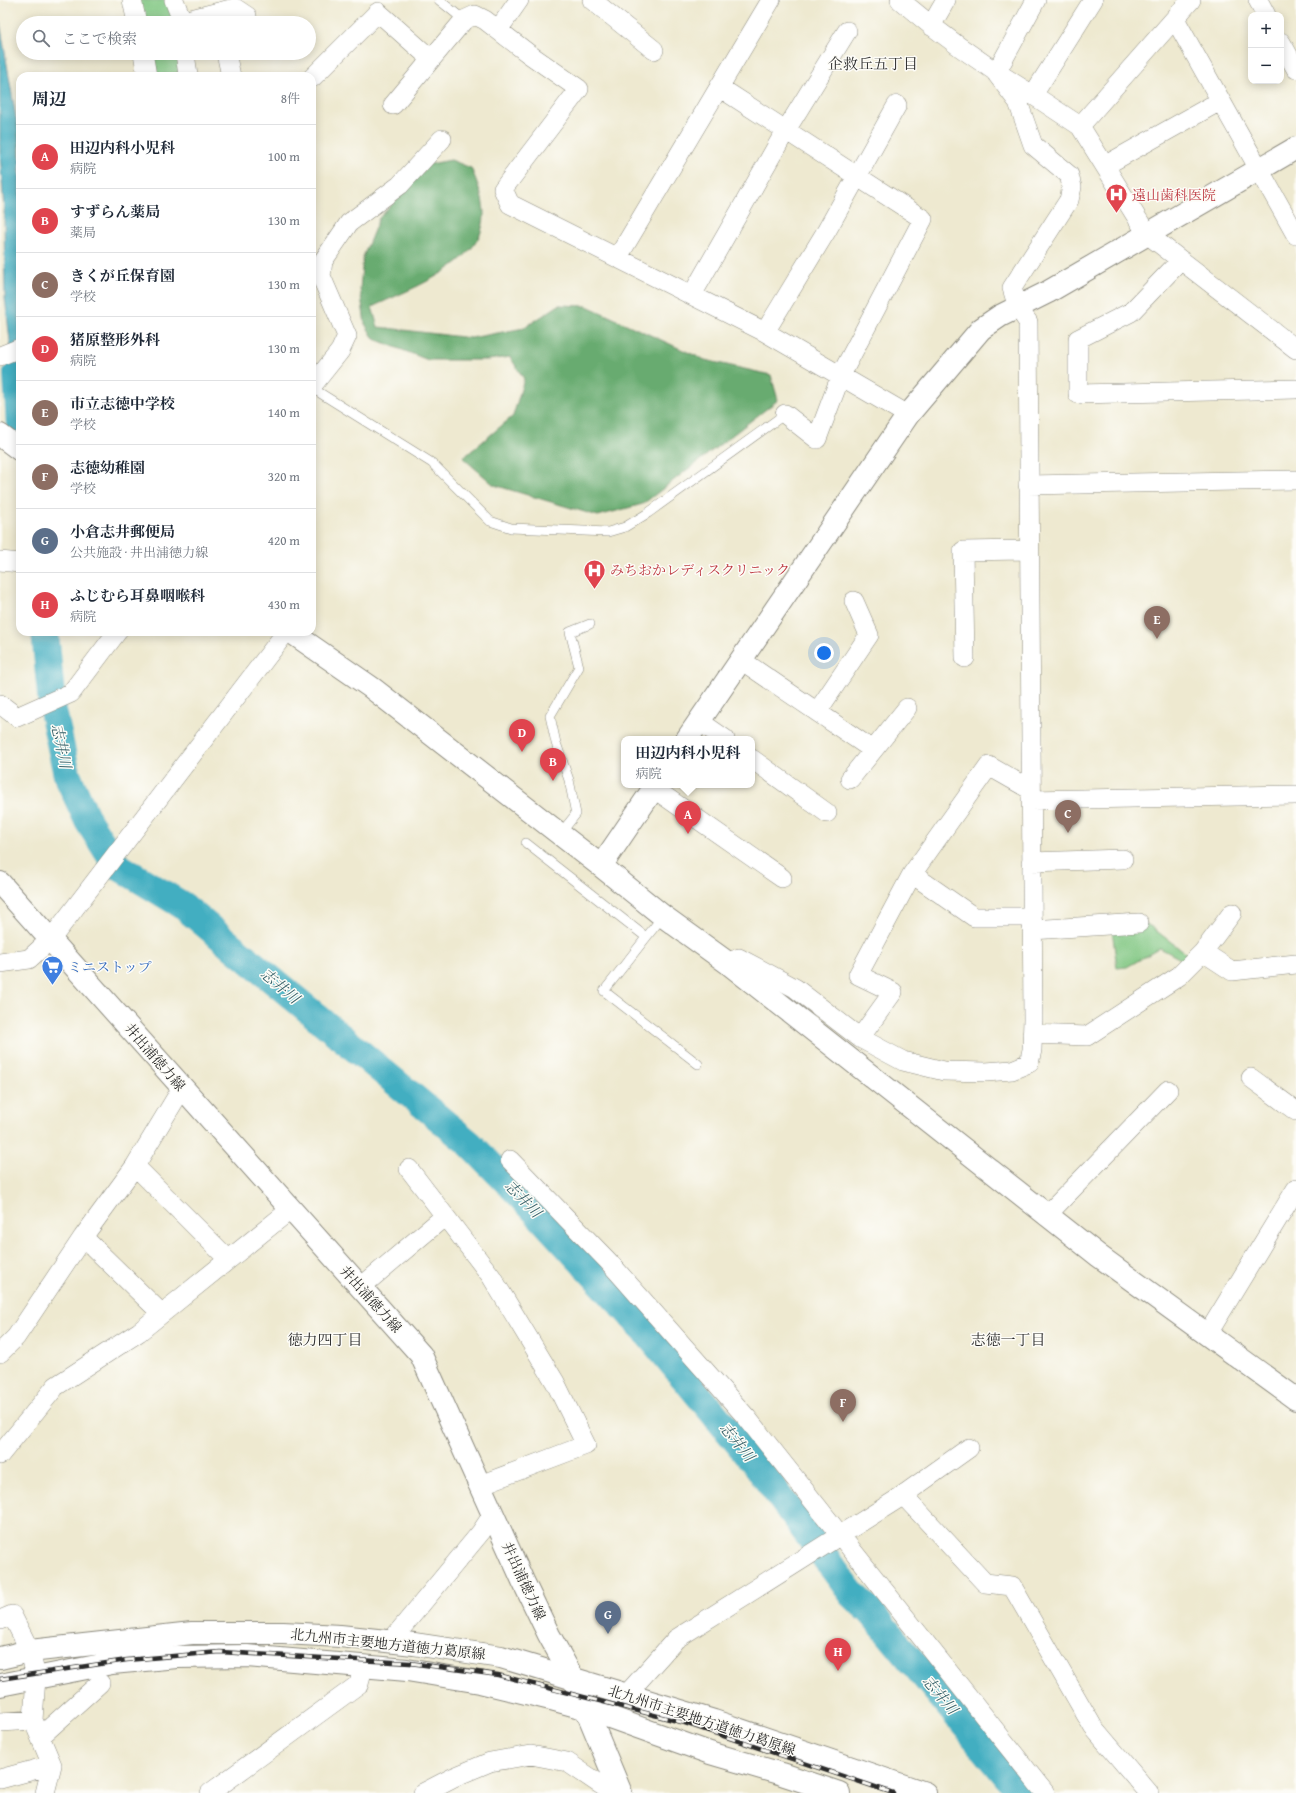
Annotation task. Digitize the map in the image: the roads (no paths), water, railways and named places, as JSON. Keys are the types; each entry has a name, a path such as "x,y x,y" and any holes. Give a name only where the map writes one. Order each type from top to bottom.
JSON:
{"main road":[{"path":"689,736 908,415 981,328 1296,148"},
{"path":"0,435 16,447"},
{"path":"297,636 372,688 663,916 728,963 1046,1216 1296,1399"},
{"path":"601,866 653,788"},
{"name":"井出浦徳力線","path":"0,883 290,1210 421,1355 549,1635 574,1680 621,1793"},
{"name":"北九州市主要地方道徳力葛原線","path":"0,1658 30,1651 192,1633 283,1633 390,1642 501,1657 714,1721 925,1793"},
{"name":"北九州市主要地方道徳力葛原線","path":"0,1685 112,1663 177,1657 247,1656 408,1670 480,1682 587,1709 710,1753 782,1774 838,1793"}],"street":[{"path":"132,0 135,16"},
{"path":"174,0 181,16"},
{"path":"498,30 519,0"},
{"path":"592,0 654,50"},
{"path":"618,257 770,0"},
{"path":"900,0 931,26 996,73 1080,126 1106,165 1147,234 1296,349"},
{"path":"931,26 946,0"},
{"path":"996,73 1036,0"},
{"path":"1033,95 1093,0"},
{"path":"1080,126 1191,0"},
{"path":"1258,0 1264,12"},
{"path":"205,16 235,8 247,16"},
{"path":"316,74 378,12 431,59"},
{"path":"393,105 464,20 475,15 485,20 528,54 579,89 503,189 510,204 765,332 908,415"},
{"path":"1175,19 1296,235"},
{"path":"692,295 786,130 847,31"},
{"path":"1284,47 1296,69"},
{"path":"144,60 146,72"},
{"path":"187,60 188,72"},
{"path":"228,60 230,72"},
{"path":"728,963 739,958 796,988 860,1038 903,1061 944,1071 986,1072 1012,1070 1028,1063 1032,1050 1032,923 1028,322 1018,308 1012,288 1070,200 1072,187 1069,176 1033,145 1018,102 996,73"},
{"path":"719,87 923,219 841,375 817,439 785,414"},
{"path":"1106,165 1220,101"},
{"path":"765,332 858,176 897,105"},
{"path":"316,382 340,351 347,336 321,276 323,261 350,223 400,185 442,139"},
{"path":"1181,260 1131,312 1078,338 1078,394 1296,389"},
{"path":"0,356 16,350"},
{"path":"1028,485 1296,480"},
{"path":"965,658 963,551 1029,550"},
{"path":"0,561 16,563"},
{"path":"817,712 869,635 854,601"},
{"path":"0,704 17,717 71,693 114,636"},
{"path":"0,963 28,959 51,939 283,636"},
{"path":"741,660 873,750"},
{"path":"850,779 907,708"},
{"path":"699,721 721,736"},
{"path":"755,761 827,813"},
{"path":"860,1038 893,992 858,975 912,874 989,766 1031,795 1296,795"},
{"path":"655,788 782,878"},
{"path":"1031,862 1123,860"},
{"path":"912,874 974,917 1032,923 1139,923"},
{"path":"1032,1034 1087,1036 1179,976 1203,952 1232,913"},
{"path":"1203,952 1232,971 1296,964"},
{"path":"1250,1078 1296,1111"},
{"path":"0,1353 16,1337 83,1237 135,1166 182,1088"},
{"path":"1046,1216 1168,1090"},
{"path":"510,1160 609,1262 742,1412 1045,1793"},
{"path":"135,1166 228,1260"},
{"path":"409,1169 491,1276 555,1382 586,1445 480,1485"},
{"path":"1207,1335 1296,1189"},
{"path":"0,1455 56,1386 113,1350 290,1210"},
{"path":"361,1287 445,1216"},
{"path":"83,1237 161,1313"},
{"path":"626,1695 676,1639 842,1536 969,1448"},
{"path":"903,1495 985,1583 1012,1586 1093,1727 1150,1793"},
{"path":"390,1642 481,1532 493,1514"},
{"path":"0,1620 12,1615 30,1651 36,1677 37,1728 52,1765 45,1793"},
{"path":"210,1793 359,1684 363,1666"},
{"path":"0,1722 37,1728 100,1683"},
{"path":"423,1793 454,1777 490,1762 531,1755 567,1762 614,1793"},
{"path":"0,1779 52,1765"}],"lane":[{"path":"440,0 464,20"},
{"path":"316,390 432,463 490,521 511,528 554,531 608,532 625,527 648,513 785,414"},
{"path":"560,834 576,814 569,780 556,743 550,716 579,667 570,632 590,624"},
{"path":"526,843 646,937"},
{"path":"663,916 604,991 698,1064"}],"water":[{"path":"0,23 16,118 16,394 5,297 4,210 0,152"}],"waterway":[{"name":"志井川","path":"45,636 52,706 67,775 88,821 116,865 182,905 470,1144 524,1199 642,1327 754,1462 852,1594 871,1612 1021,1793"}],"railway":[{"path":"0,1679 127,1660 220,1652 410,1663 498,1675 685,1723 893,1793"}],"place":[{"name":"遠山歯科医院","path":"1116,214"},
{"name":"みちおかレディスクリニック","path":"594,590"},
{"name":"市立志徳中学校","path":"1157,639"},
{"name":"猪原整形外科","path":"522,752"},
{"name":"すずらん薬局","path":"553,781"},
{"name":"きくが丘保育園","path":"1068,833"},
{"name":"田辺内科小児科","path":"688,834"},
{"name":"ミニストップ","path":"53,986"},
{"name":"志徳幼稚園","path":"843,1422"},
{"name":"小倉志井郵便局","path":"608,1634"},
{"name":"ふじむら耳鼻咽喉科","path":"838,1671"}],"district":[{"name":"企救丘五丁目","path":"873,64"},
{"name":"徳力四丁目","path":"325,1340"},
{"name":"志徳一丁目","path":"1008,1340"}]}
